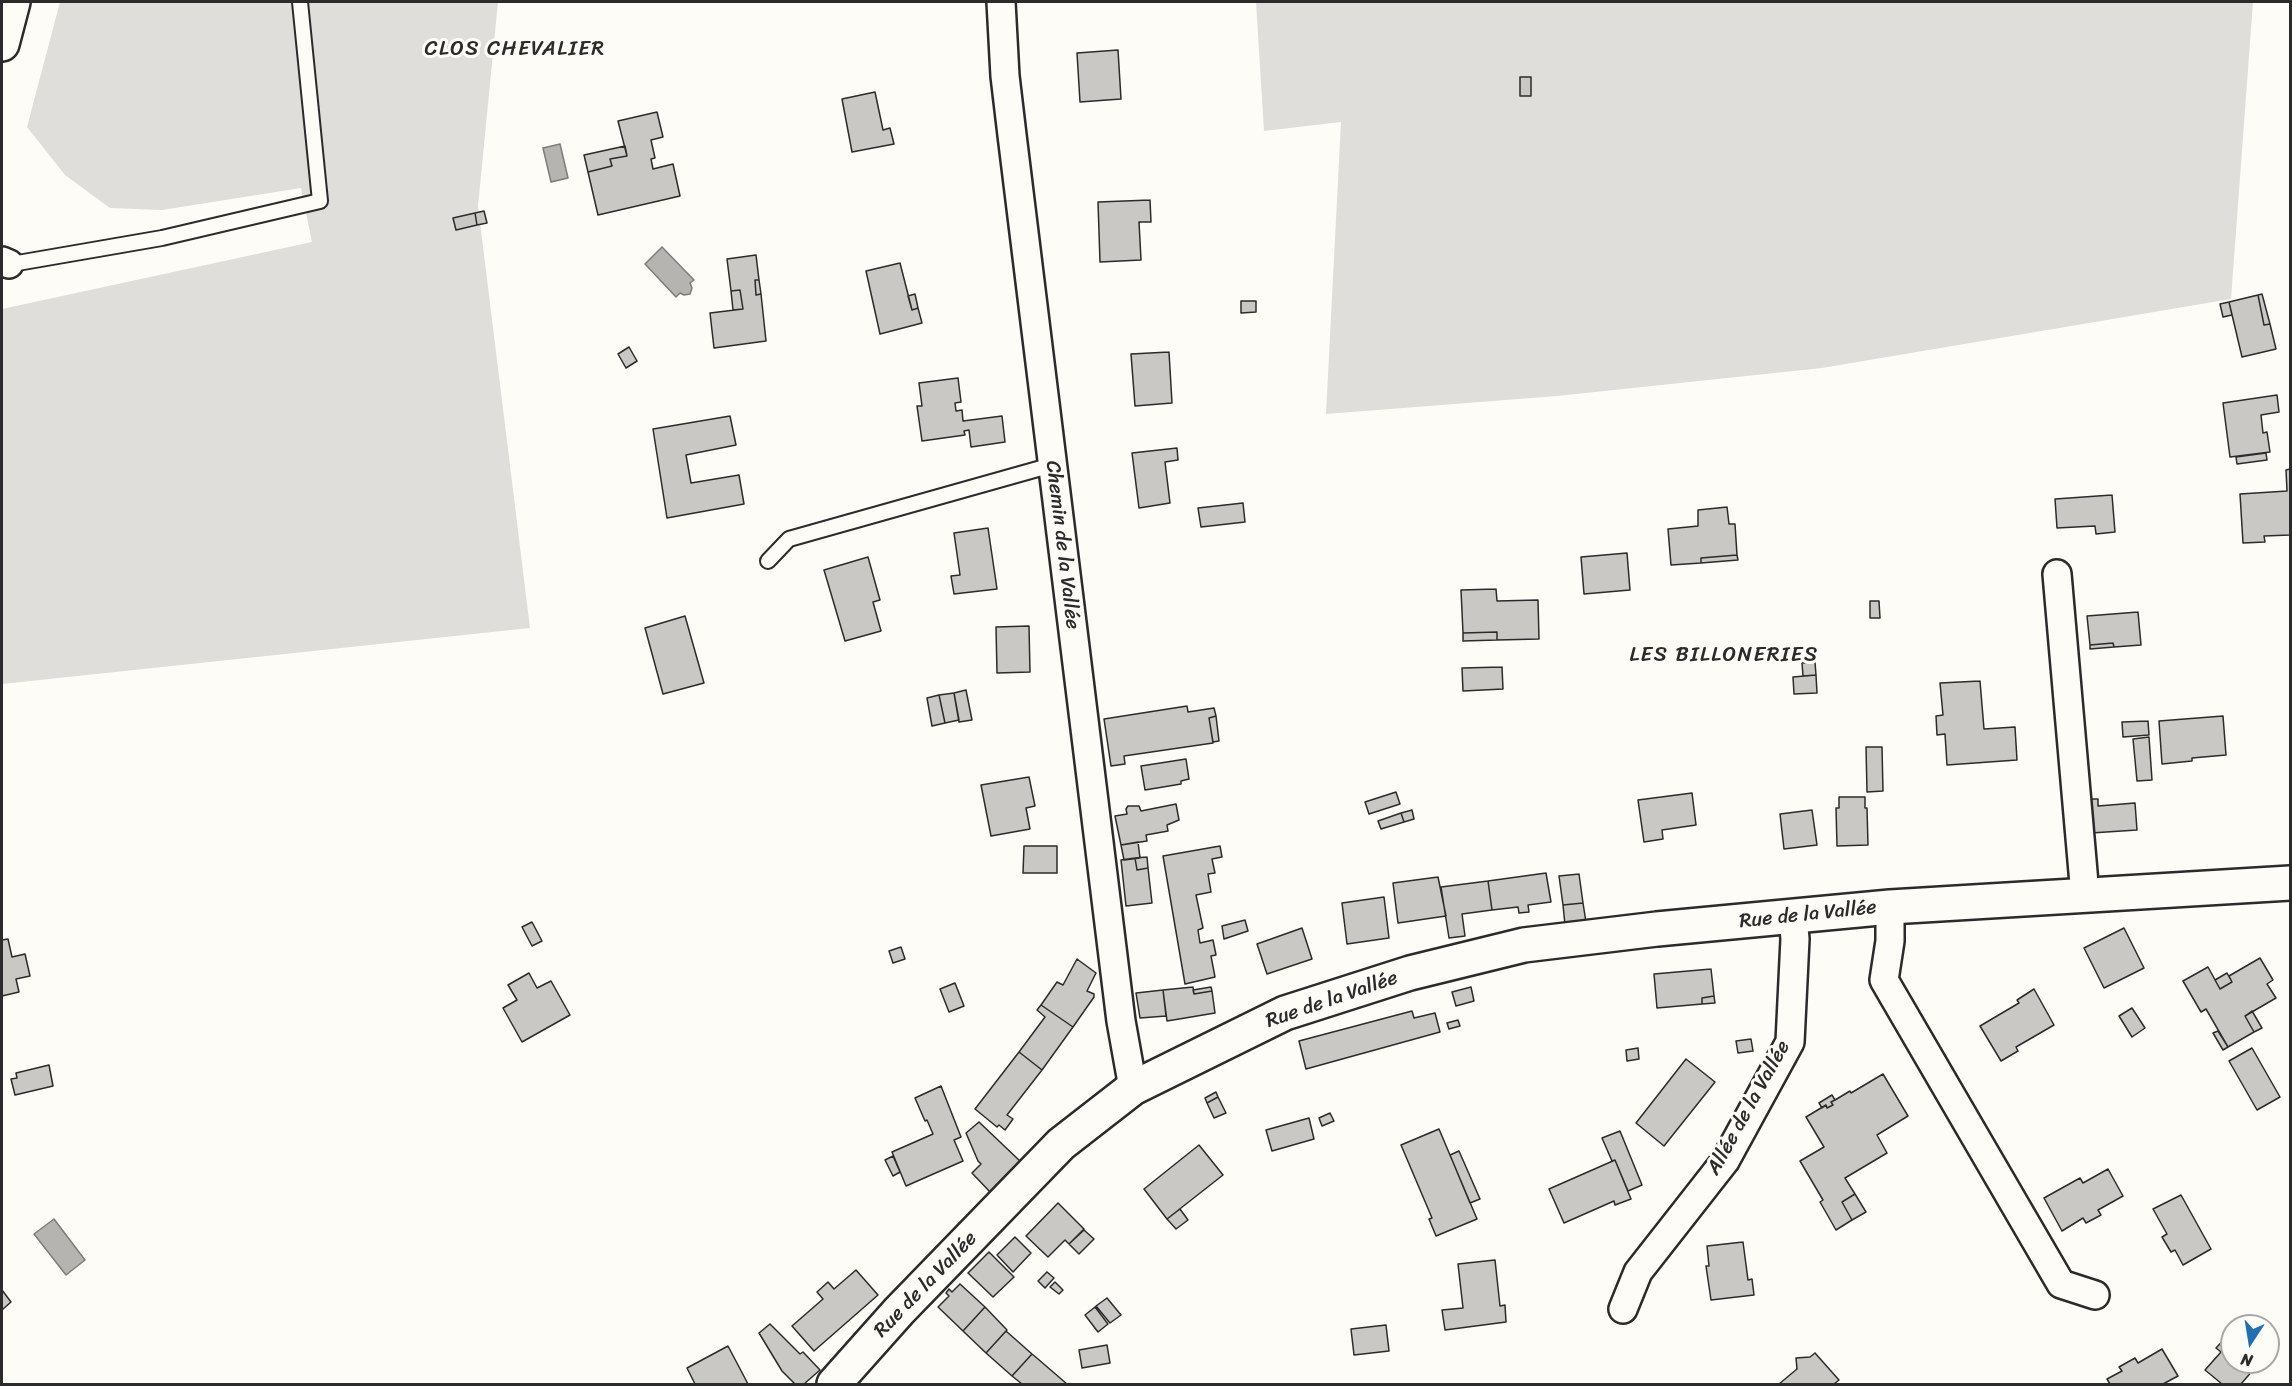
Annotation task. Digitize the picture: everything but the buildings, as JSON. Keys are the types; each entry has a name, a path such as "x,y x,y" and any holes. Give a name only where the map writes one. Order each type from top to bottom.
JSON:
{"street":[{"path":"2,44 13,2"},
{"name":"Chemin de la Vallée","path":"1001,2 1005,76 1121,1021 1132,1088"},
{"path":"2057,574 2085,895"},
{"name":"Rue de la Vallée","path":"834,1384 899,1311 1061,1144 1132,1088 1285,1013 1410,973 1524,945 1657,929 1890,907 2290,883"},
{"name":"Rue de la Vallée","path":"1890,907 1890,941 1884,981 2061,1284 2095,1295"},
{"name":"Allée de la Vallée","path":"1623,1309 1638,1272 1725,1161 1790,1042 1795,939 1793,917"}],"lane":[{"path":"4,264 162,238 320,201 300,2"},
{"path":"768,561 789,538 1052,465"}],"shaded area":[{"path":"60,2 498,2 478,206 530,628 2,684 2,309 312,242 301,188 162,210 110,208 65,175 27,127"},
{"path":"1256,2 2253,2 2231,299 1822,368 1557,396 1326,414 1341,122 1264,131"},
{"path":"560,144 568,178 551,182 543,148"},
{"path":"662,247 694,280 690,283 692,288 690,294 680,293 676,297 645,264"},
{"path":"54,1219 85,1260 66,1275 34,1234"}],"district":[{"name":"CLOS CHEVALIER","path":"515,50"},
{"name":"LES BILLONERIES","path":"1724,656"}]}
